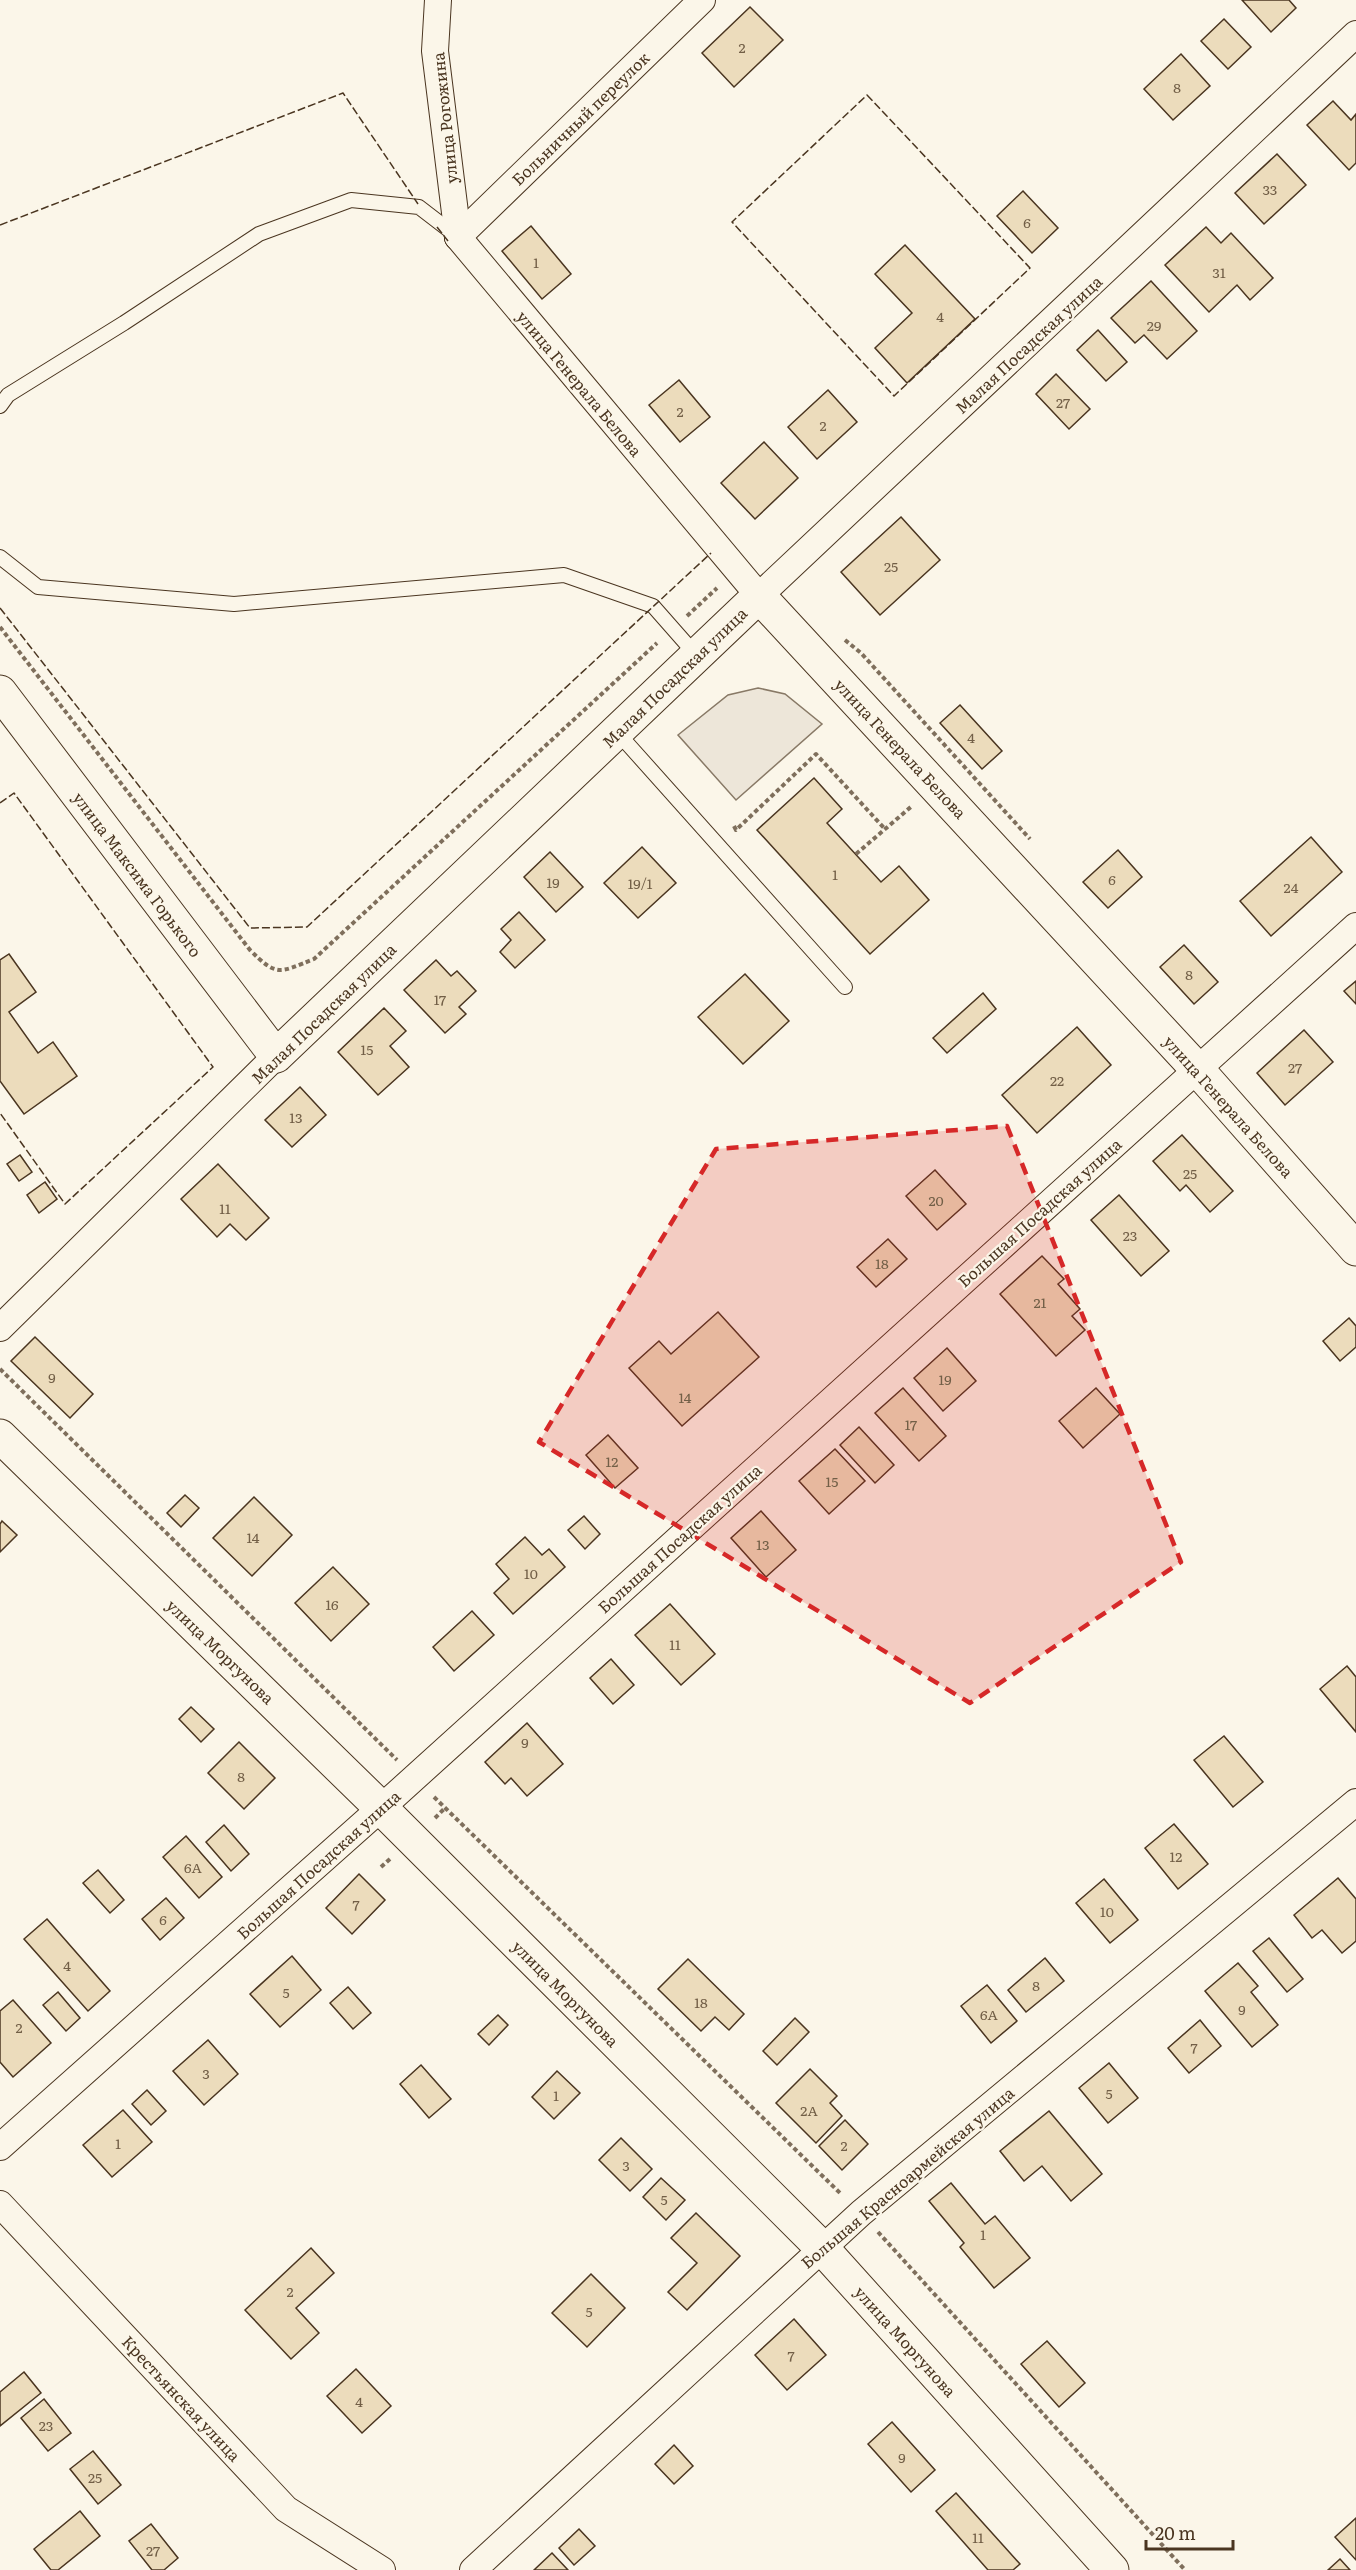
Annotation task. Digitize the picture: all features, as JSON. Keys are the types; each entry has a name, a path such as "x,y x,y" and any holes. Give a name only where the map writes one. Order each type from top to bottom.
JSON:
{"main road":[{"name":"Малая Посадская улица","path":"276,1056 759,596"},
{"name":"улица Генерала Белова","path":"759,596 1197,1069 1356,1249"},
{"name":"улица Максима Горького","path":"0,692 276,1056"},
{"name":"улица Моргунова","path":"0,1436 381,1808 822,2248 1112,2570"}],"street":[{"name":"улица Рогожина","path":"438,0 435,51 458,237"},
{"name":"Больничный переулок","path":"458,237 702,0"},
{"name":"Малая Посадская улица","path":"759,596 1356,34"},
{"name":"улица Генерала Белова","path":"458,237 759,596"},
{"name":"Большая Посадская улица","path":"0,2147 415,1778 1356,926"},
{"name":"Малая Посадская улица","path":"0,1328 276,1056"},
{"name":"Большая Красноармейская улица","path":"473,2570 861,2214 1356,1802"},
{"name":"Крестьянская улица","path":"0,2204 286,2509 382,2570"}],"lane":[{"path":"0,406 8,395 124,323 259,234 351,200 419,207 458,237"},
{"path":"0,556 38,587 234,604 564,575 653,606 697,656"},
{"path":"625,724 845,987"}],"path":[{"path":"608,688 625,724"},
{"path":"728,821 736,830 816,754 885,829"},
{"path":"856,854 961,763"},
{"path":"0,1369 861,2214 1185,2570"}],"highlighted area":[{"path":"1007,1126 1181,1562 970,1703 539,1442 716,1149"}],"shaded area":[{"path":"758,688 785,694 822,724 736,800 678,735 728,695"}],"building":[{"path":"1242,0 1289,0 1296,8 1271,32"},
{"path":"750,7 783,40 734,87 702,53"},
{"path":"1224,19 1251,47 1228,69 1201,41"},
{"path":"1181,54 1210,86 1173,120 1144,89"},
{"path":"1333,101 1351,120 1356,114 1356,163 1349,170 1307,125"},
{"path":"1277,154 1306,185 1264,224 1235,193"},
{"path":"1023,191 1058,228 1032,253 997,216"},
{"path":"531,226 571,274 542,299 502,251"},
{"path":"1206,227 1221,243 1231,233 1273,278 1250,300 1237,285 1209,312 1165,265"},
{"path":"905,245 975,319 907,383 875,348 912,313 875,274"},
{"path":"1151,281 1197,331 1167,359 1144,335 1135,343 1111,318"},
{"path":"1098,330 1127,362 1106,381 1077,350"},
{"path":"1056,374 1090,409 1069,429 1036,394"},
{"path":"679,380 710,417 680,442 649,405"},
{"path":"828,390 857,422 817,459 788,427"},
{"path":"764,442 798,478 755,519 721,483"},
{"path":"901,517 940,560 880,615 841,572"},
{"path":"960,705 1002,751 982,769 940,723"},
{"path":"814,778 842,809 827,823 881,882 899,866 929,900 870,954 757,830"},
{"path":"1311,837 1342,872 1271,936 1240,901"},
{"path":"642,847 676,883 638,918 604,883"},
{"path":"1118,850 1142,877 1108,908 1083,882"},
{"path":"550,852 583,887 556,912 524,877"},
{"path":"519,912 545,940 515,968 500,952 511,940 501,929"},
{"path":"1184,945 1218,982 1194,1004 1160,967"},
{"path":"9,954 36,992 9,1012 38,1053 53,1042 77,1076 24,1114 0,1081 0,960"},
{"path":"436,960 451,976 457,971 476,991 459,1007 466,1014 445,1033 404,990"},
{"path":"745,974 789,1021 743,1064 698,1017"},
{"path":"1356,981 1356,1004 1344,991"},
{"path":"983,993 996,1009 947,1053 933,1038"},
{"path":"384,1008 406,1031 390,1046 409,1067 378,1095 338,1052"},
{"path":"1077,1027 1111,1065 1037,1133 1002,1095"},
{"path":"1304,1030 1333,1062 1285,1105 1257,1073"},
{"path":"300,1087 326,1115 292,1147 265,1120"},
{"path":"1182,1135 1233,1191 1210,1212 1186,1185 1180,1191 1153,1161"},
{"path":"20,1155 32,1172 19,1181 7,1164"},
{"path":"218,1164 269,1218 246,1240 230,1224 217,1237 181,1199"},
{"path":"935,1170 966,1204 937,1230 906,1196"},
{"path":"45,1182 57,1199 39,1213 27,1195"},
{"path":"1119,1195 1169,1251 1141,1276 1091,1220"},
{"path":"888,1239 907,1259 876,1287 857,1267"},
{"path":"1042,1256 1064,1279 1058,1284 1080,1309 1072,1316 1085,1330 1056,1356 1000,1294"},
{"path":"718,1312 759,1357 682,1426 629,1368 659,1341 671,1354"},
{"path":"1349,1318 1356,1326 1356,1347 1340,1361 1323,1341"},
{"path":"35,1337 93,1394 70,1418 11,1361"},
{"path":"947,1348 976,1381 943,1411 914,1378"},
{"path":"903,1388 946,1436 919,1461 875,1413"},
{"path":"1096,1388 1120,1414 1083,1448 1059,1421"},
{"path":"859,1427 894,1465 875,1483 840,1445"},
{"path":"608,1435 638,1468 615,1488 586,1455"},
{"path":"835,1449 865,1481 829,1514 799,1481"},
{"path":"185,1495 199,1508 181,1527 167,1513"},
{"path":"254,1497 292,1535 252,1576 213,1538"},
{"path":"761,1511 796,1550 766,1577 731,1538"},
{"path":"584,1516 600,1534 585,1549 568,1530"},
{"path":"2,1521 17,1535 0,1552 0,1524"},
{"path":"525,1537 542,1555 549,1549 565,1567 513,1614 494,1593 509,1579 496,1564"},
{"path":"333,1567 369,1604 331,1641 295,1603"},
{"path":"670,1604 715,1654 681,1685 635,1635"},
{"path":"472,1611 494,1635 454,1671 433,1647"},
{"path":"611,1659 634,1685 613,1704 590,1678"},
{"path":"1347,1666 1356,1677 1356,1732 1320,1689"},
{"path":"191,1707 214,1729 201,1742 179,1719"},
{"path":"527,1723 563,1764 527,1796 511,1778 505,1784 485,1762"},
{"path":"1224,1736 1263,1782 1233,1807 1194,1760"},
{"path":"239,1742 275,1778 244,1809 208,1773"},
{"path":"1174,1824 1208,1864 1178,1889 1145,1848"},
{"path":"224,1825 249,1854 231,1871 206,1842"},
{"path":"186,1836 222,1877 199,1898 163,1857"},
{"path":"98,1870 124,1900 110,1913 83,1883"},
{"path":"359,1874 385,1900 352,1934 326,1908"},
{"path":"1338,1878 1356,1899 1356,1941 1342,1953 1322,1930 1312,1938 1294,1915"},
{"path":"1104,1879 1138,1920 1110,1943 1076,1903"},
{"path":"166,1898 184,1918 160,1940 142,1919"},
{"path":"47,1919 110,1991 88,2011 24,1939"},
{"path":"1269,1938 1303,1979 1287,1992 1253,1951"},
{"path":"292,1956 321,1990 280,2027 250,1994"},
{"path":"1045,1958 1064,1981 1026,2012 1008,1990"},
{"path":"688,1959 744,2014 729,2030 715,2017 701,2031 658,1989"},
{"path":"1238,1963 1258,1986 1251,1992 1278,2025 1252,2047 1205,1991"},
{"path":"987,1985 1017,2021 991,2043 961,2006"},
{"path":"348,1987 371,2013 353,2029 330,2003"},
{"path":"58,1992 80,2018 66,2031 43,2005"},
{"path":"13,2000 51,2043 13,2077 0,2062 0,2011"},
{"path":"498,2015 508,2025 489,2045 478,2034"},
{"path":"795,2018 809,2032 777,2065 763,2051"},
{"path":"1200,2020 1221,2046 1189,2073 1168,2048"},
{"path":"208,2040 238,2074 204,2105 173,2071"},
{"path":"1109,2063 1138,2098 1108,2123 1079,2088"},
{"path":"421,2065 451,2099 429,2118 400,2084"},
{"path":"810,2069 837,2096 830,2103 842,2116 816,2143 776,2103"},
{"path":"557,2071 580,2093 554,2119 532,2097"},
{"path":"147,2090 166,2111 151,2125 132,2104"},
{"path":"123,2110 152,2142 112,2177 83,2145"},
{"path":"1049,2111 1102,2174 1071,2201 1042,2166 1024,2181 1000,2151"},
{"path":"845,2120 868,2144 842,2170 819,2146"},
{"path":"621,2138 652,2169 630,2191 599,2160"},
{"path":"661,2178 685,2200 666,2220 643,2197"},
{"path":"951,2183 985,2224 995,2216 1030,2258 994,2288 960,2247 964,2243 929,2201"},
{"path":"696,2213 740,2256 687,2310 668,2292 697,2263 671,2238"},
{"path":"311,2248 334,2273 296,2308 319,2333 291,2359 245,2310"},
{"path":"591,2274 625,2308 587,2347 552,2313"},
{"path":"794,2319 826,2355 787,2390 755,2355"},
{"path":"1047,2341 1085,2383 1059,2407 1021,2364"},
{"path":"356,2369 391,2406 362,2433 327,2396"},
{"path":"24,2372 41,2393 0,2426 0,2392"},
{"path":"44,2399 71,2433 48,2451 21,2418"},
{"path":"892,2422 935,2470 911,2492 868,2444"},
{"path":"674,2445 693,2466 674,2484 655,2464"},
{"path":"93,2451 121,2485 98,2504 70,2469"},
{"path":"956,2493 1020,2564 1013,2570 988,2570 936,2511"},
{"path":"80,2511 100,2536 58,2570 51,2570 34,2549"},
{"path":"1356,2518 1356,2560 1335,2537"},
{"path":"151,2524 178,2558 164,2570 152,2570 129,2541"},
{"path":"579,2529 595,2546 574,2565 559,2548"},
{"path":"552,2553 568,2570 534,2570"},
{"path":"1340,2559 1350,2570 1328,2570"}],"fence":[{"path":"0,225 343,93 418,204"},
{"path":"867,95 1030,268 894,396 732,222 867,95"},
{"path":"437,227 448,241"},
{"path":"0,608 250,928 307,927 711,553"},
{"path":"0,803 14,793 213,1067 65,1204 0,1113"}]}
